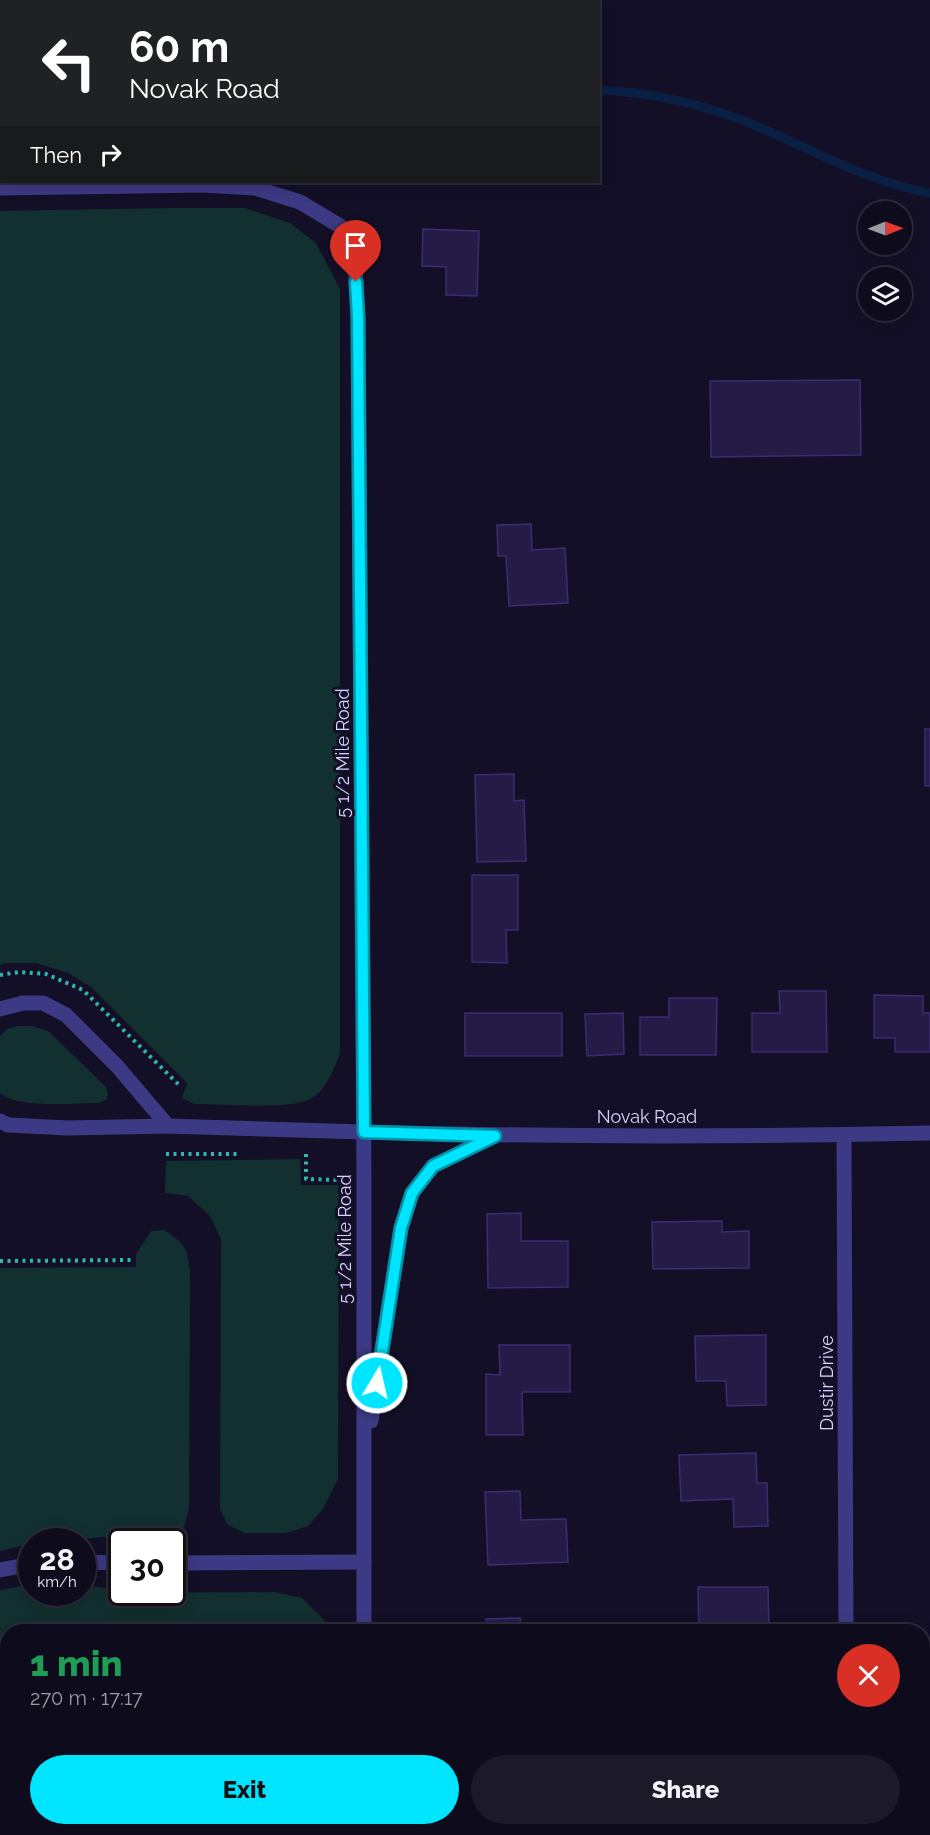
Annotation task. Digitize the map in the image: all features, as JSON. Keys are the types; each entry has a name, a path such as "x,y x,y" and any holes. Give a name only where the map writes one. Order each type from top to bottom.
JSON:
{"street":[{"name":"5 1/2 Mile Road","path":"0,188 203,185 255,188 300,202 340,226 355,265 358,329 364,1132 364,1624"},
{"path":"0,1009 23,1003 43,1003 66,1015 117,1066 168,1126"},
{"name":"Novak Road","path":"0,1121 8,1125 68,1128 168,1126 495,1136 930,1133"},
{"name":"Dustir Drive","path":"844,1135 846,1624"},
{"path":"363,1468 401,1228 412,1193 433,1166 495,1136"},
{"path":"186,1563 364,1562"},
{"path":"0,1570 18,1567"}],"path":[{"path":"166,1154 248,1154"},
{"path":"306,1154 306,1179 364,1180"},
{"path":"0,1260 132,1260"}],"green space":[{"path":"245,208 290,223 316,243 340,289 340,1054 329,1079 316,1095 310,1099 287,1104 255,1106 195,1104 182,1098 187,1083 91,987 68,973 36,963 0,965 0,211"},
{"path":"32,1026 48,1031 106,1087 108,1094 106,1100 99,1103 33,1103 8,1098 0,1093 0,1036 7,1029"},
{"path":"300,1159 301,1185 339,1185 338,1479 323,1509 308,1526 286,1533 244,1533 227,1524 220,1509 221,1239 210,1216 188,1196 165,1193 166,1161"},
{"path":"164,1230 182,1244 187,1254 190,1277 189,1509 184,1527 108,1528 108,1537 96,1538 96,1528 18,1528 18,1547 0,1551 0,1268 136,1267 136,1254 151,1231"},
{"path":"18,1587 18,1606 96,1606 96,1587 108,1588 108,1606 186,1606 186,1593 274,1592 302,1598 326,1624 0,1624 0,1590"}],"building":[{"path":"423,229 479,231 477,296 446,295 446,267 422,266"},
{"path":"860,380 861,455 711,457 710,381"},
{"path":"531,524 532,550 565,548 568,603 509,606 506,556 498,556 497,525"},
{"path":"925,729 930,729 930,786 925,786"},
{"path":"514,774 514,801 524,800 526,861 477,862 475,775"},
{"path":"472,875 518,875 518,930 506,930 507,963 472,962"},
{"path":"779,991 826,991 827,1052 752,1052 752,1013 780,1013"},
{"path":"874,995 923,996 923,1013 930,1013 930,1052 895,1052 895,1038 874,1038"},
{"path":"669,998 717,998 716,1055 640,1055 640,1017 669,1017"},
{"path":"465,1013 562,1013 562,1056 465,1056"},
{"path":"623,1013 624,1054 587,1056 585,1014"},
{"path":"521,1213 521,1241 568,1241 568,1287 488,1288 487,1214"},
{"path":"722,1221 722,1232 749,1231 749,1268 653,1269 652,1222"},
{"path":"766,1335 766,1405 727,1406 726,1381 696,1381 695,1336"},
{"path":"499,1345 570,1345 570,1392 522,1392 523,1435 486,1435 486,1374 500,1375"},
{"path":"756,1453 757,1483 767,1483 768,1526 734,1527 733,1499 681,1501 679,1455"},
{"path":"520,1491 521,1520 566,1519 568,1562 488,1565 485,1492"},
{"path":"698,1587 768,1587 769,1624 699,1624"},
{"path":"520,1618 520,1624 486,1624 486,1619"}],"waterway":[{"path":"600,90 672,99 707,108 742,120 881,180 930,193"}],"route":[{"path":"356,282 364,1132 495,1136 433,1166 412,1193 401,1228 377,1383"}]}
